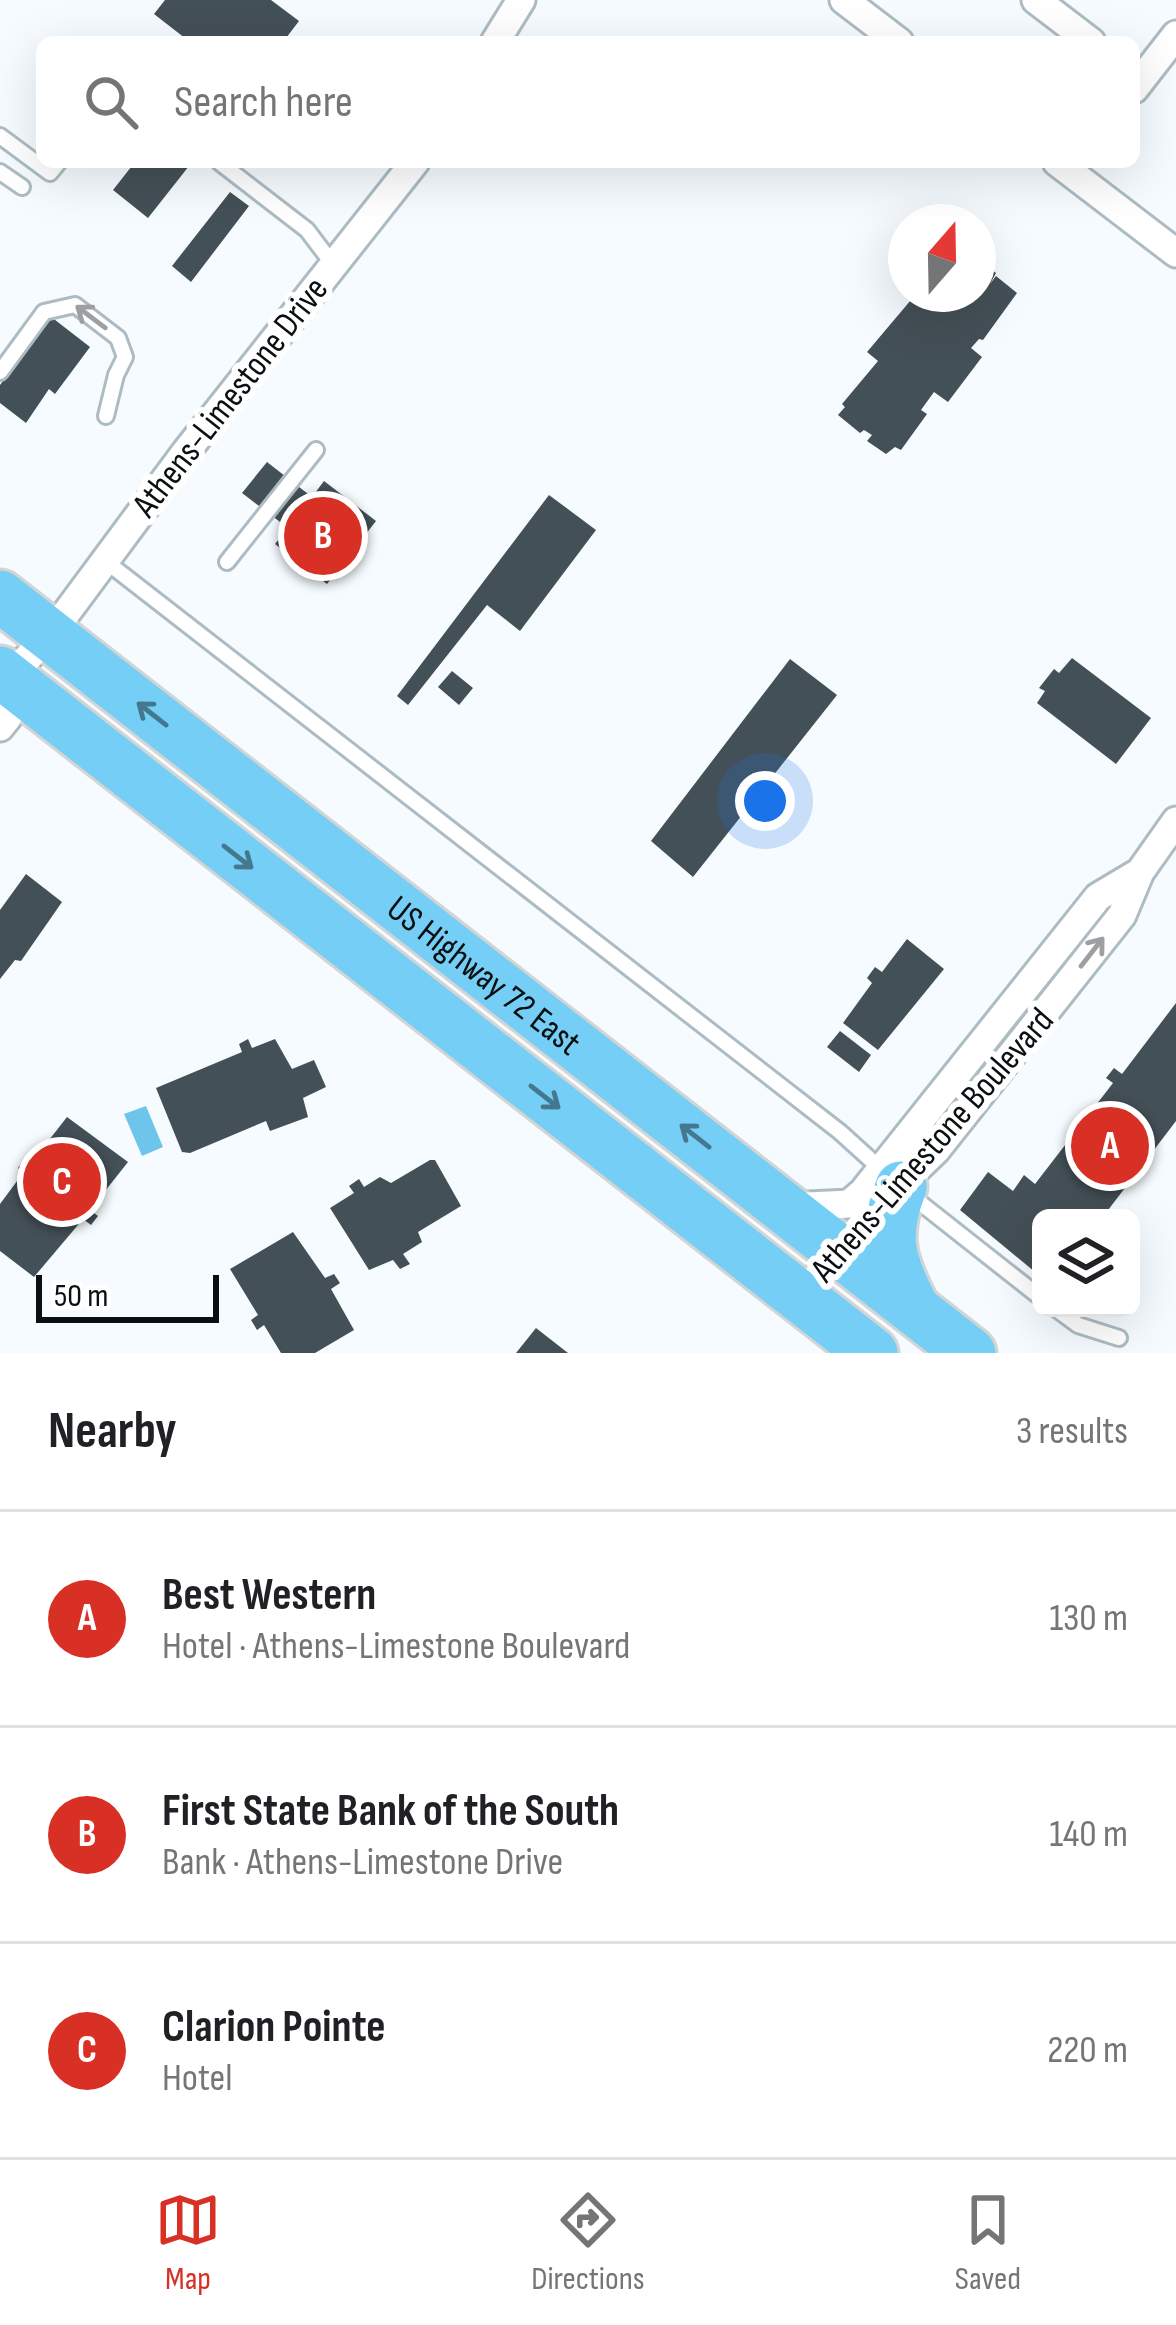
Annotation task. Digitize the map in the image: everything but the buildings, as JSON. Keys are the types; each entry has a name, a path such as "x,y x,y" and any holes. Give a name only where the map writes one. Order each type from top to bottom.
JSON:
{"highway":[{"name":"US Highway 72 East","path":"0,596 50,634 800,1297 872,1353"},
{"name":"US Highway 72 East","path":"2,689 404,949 784,1206 970,1353"},
{"path":"890,1177 889,1244 912,1306"}],"street":[{"path":"499,36 521,0"},
{"path":"844,0 891,36"},
{"path":"1036,0 1083,36"},
{"path":"1140,76 1176,35"},
{"name":"Athens-Limestone Drive","path":"2,689 50,634 332,263 410,168"},
{"path":"1071,168 1176,253"},
{"name":"Athens-Limestone Boulevard","path":"784,1206 849,1204 937,1150 1122,915 1140,872 1176,821"},
{"name":"Athens-Limestone Boulevard","path":"800,1297 840,1250 890,1177"}],"lane":[{"path":"0,136 36,163"},
{"path":"227,168 307,230 332,263"},
{"path":"0,172 22,187"},
{"path":"0,372 44,311 75,304 118,338 125,357 106,416"},
{"path":"227,562 316,450"},
{"path":"104,560 823,1118 936,1219 1032,1291"},
{"path":"1067,1317 1119,1338"}],"water":[{"path":"146,1106 163,1147 142,1156 124,1114"}],"place":[{"name":"First State Bank of the South","path":"323,536"},
{"name":"Best Western","path":"1110,1146"},
{"name":"Clarion Pointe","path":"62,1182"}]}
